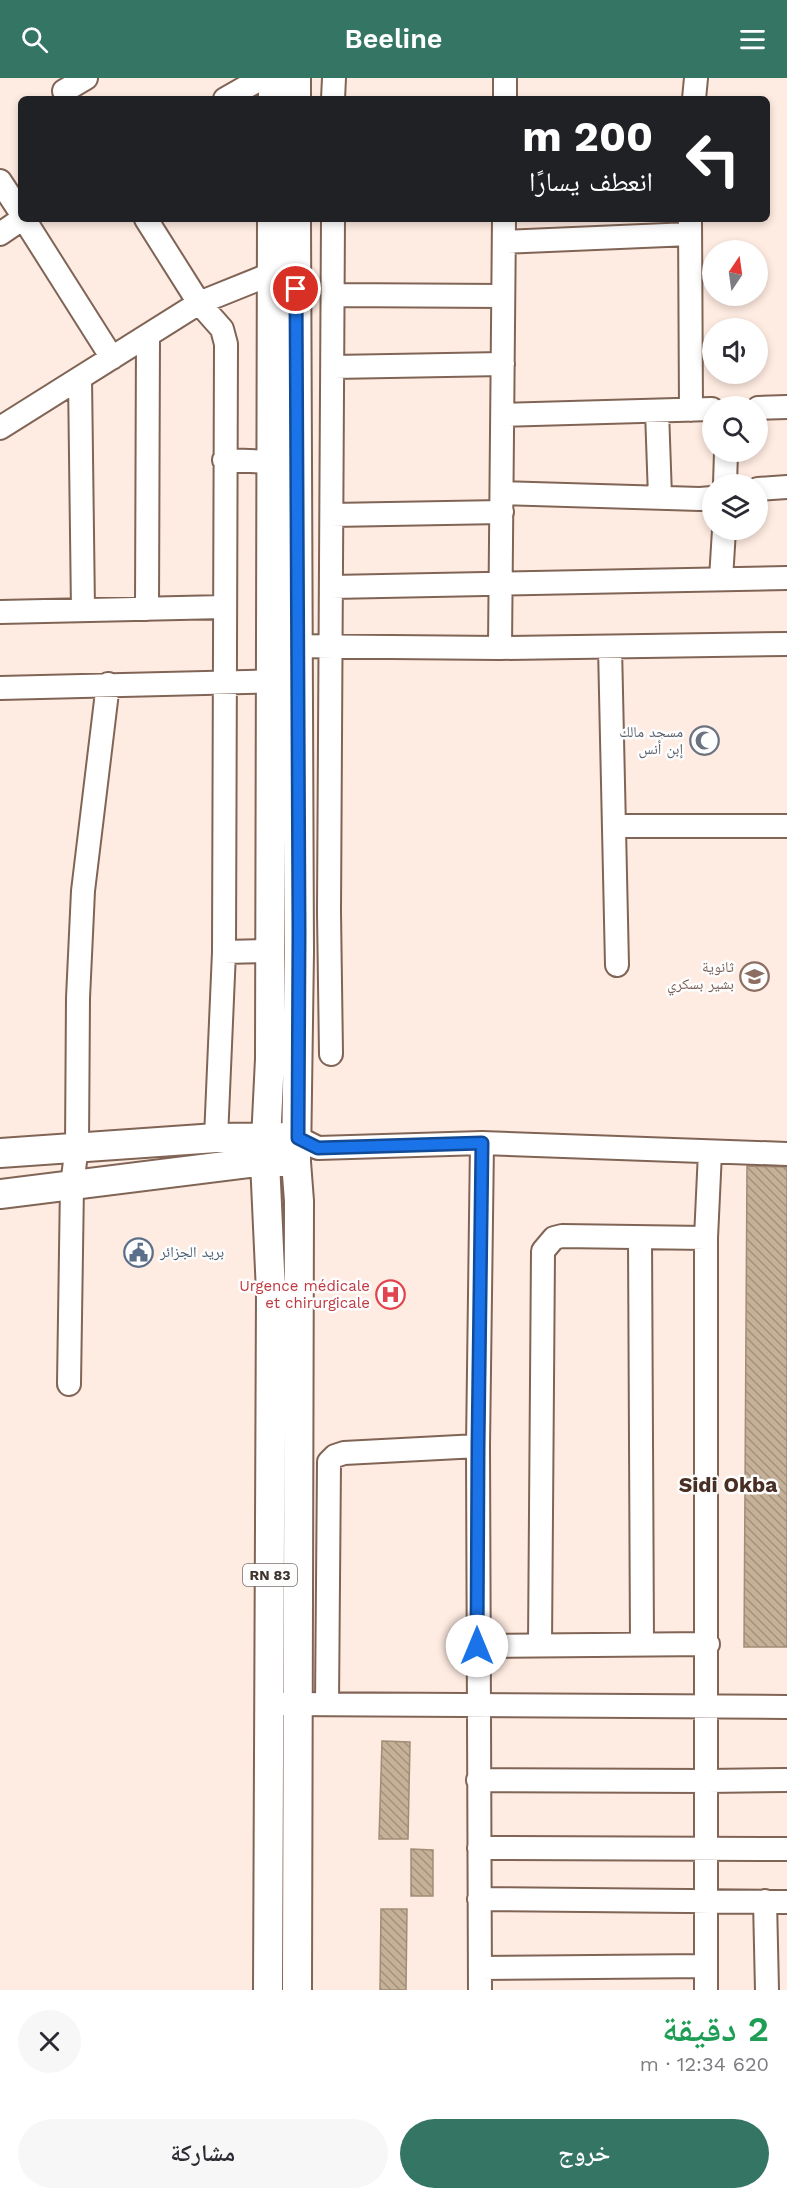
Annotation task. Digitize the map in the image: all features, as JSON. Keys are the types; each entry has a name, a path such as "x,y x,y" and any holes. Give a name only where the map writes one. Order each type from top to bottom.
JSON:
{"main road":[{"path":"273,78 273,96"},
{"path":"296,78 296,96"},
{"name":"RN 83","path":"268,1990 269,1704 285,1292 299,1201 304,1150 299,912 271,462 272,222"},
{"name":"RN 83","path":"284,646 296,222"},
{"name":"RN 83","path":"285,681 270,951 270,1059 265,1148 285,1292 298,1704 297,1990"},
{"path":"0,1153 216,1138 265,1148 304,1150"},
{"path":"0,1194 72,1185 265,1148"}],"street":[{"path":"63,89 86,78"},
{"path":"230,96 262,78"},
{"path":"333,96 334,78"},
{"path":"505,96 506,78"},
{"path":"694,96 696,78"},
{"path":"0,180 18,208"},
{"path":"0,234 18,222"},
{"path":"25,222 112,358"},
{"path":"148,222 199,303 222,329 226,344 224,952 216,1138"},
{"path":"331,1054 329,912 333,222"},
{"path":"500,648 504,222"},
{"path":"503,415 702,410 690,227 504,242"},
{"path":"1,424 80,378 199,303 271,274"},
{"path":"333,295 504,296"},
{"path":"147,609 148,336"},
{"path":"333,367 503,364"},
{"path":"80,378 83,610"},
{"path":"768,408 787,407"},
{"path":"657,411 660,497"},
{"path":"225,460 271,462"},
{"path":"768,488 787,487"},
{"path":"332,514 502,502 702,498"},
{"path":"721,579 723,540"},
{"path":"332,587 787,578"},
{"path":"0,612 224,607"},
{"path":"284,646 500,648 787,644"},
{"path":"610,647 617,965"},
{"path":"0,688 285,681"},
{"path":"69,1384 72,1185 77,1146 78,998 83,891 108,684"},
{"path":"614,826 787,826"},
{"path":"299,912 329,912"},
{"path":"224,952 270,951"},
{"path":"304,1150 482,1143 787,1154"},
{"path":"482,1143 477,1646 480,1979 706,1966"},
{"path":"706,1990 708,1644 706,1238 710,1152"},
{"path":"540,1645 541,1264 543,1251 554,1238 562,1236 706,1238"},
{"path":"640,1238 642,1643"},
{"path":"327,1704 329,1462 334,1456 344,1453 478,1446"},
{"path":"477,1646 708,1644"},
{"path":"269,1704 787,1707"},
{"path":"478,1780 787,1780"},
{"path":"479,1848 787,1850"},
{"path":"479,1899 776,1901 767,1990"}],"building":[{"path":"747,1166 787,1167 787,1647 744,1647"},
{"path":"382,1741 410,1742 408,1839 379,1839"},
{"path":"411,1849 433,1850 433,1896 411,1896"},
{"path":"381,1909 407,1909 406,1990 380,1990"}],"place":[{"name":"مسجد مالك إبن أنس","path":"704,741"},
{"name":"ثانوية بشير بسكري","path":"755,976"},
{"name":"بريد الجزائر","path":"139,1252"},
{"name":"Urgence médicale et chirurgicale","path":"391,1295"}],"district":[{"name":"Sidi Okba","path":"728,1485"}],"route":[{"path":"296,289 298,1138 318,1148 482,1143 477,1646"}]}
